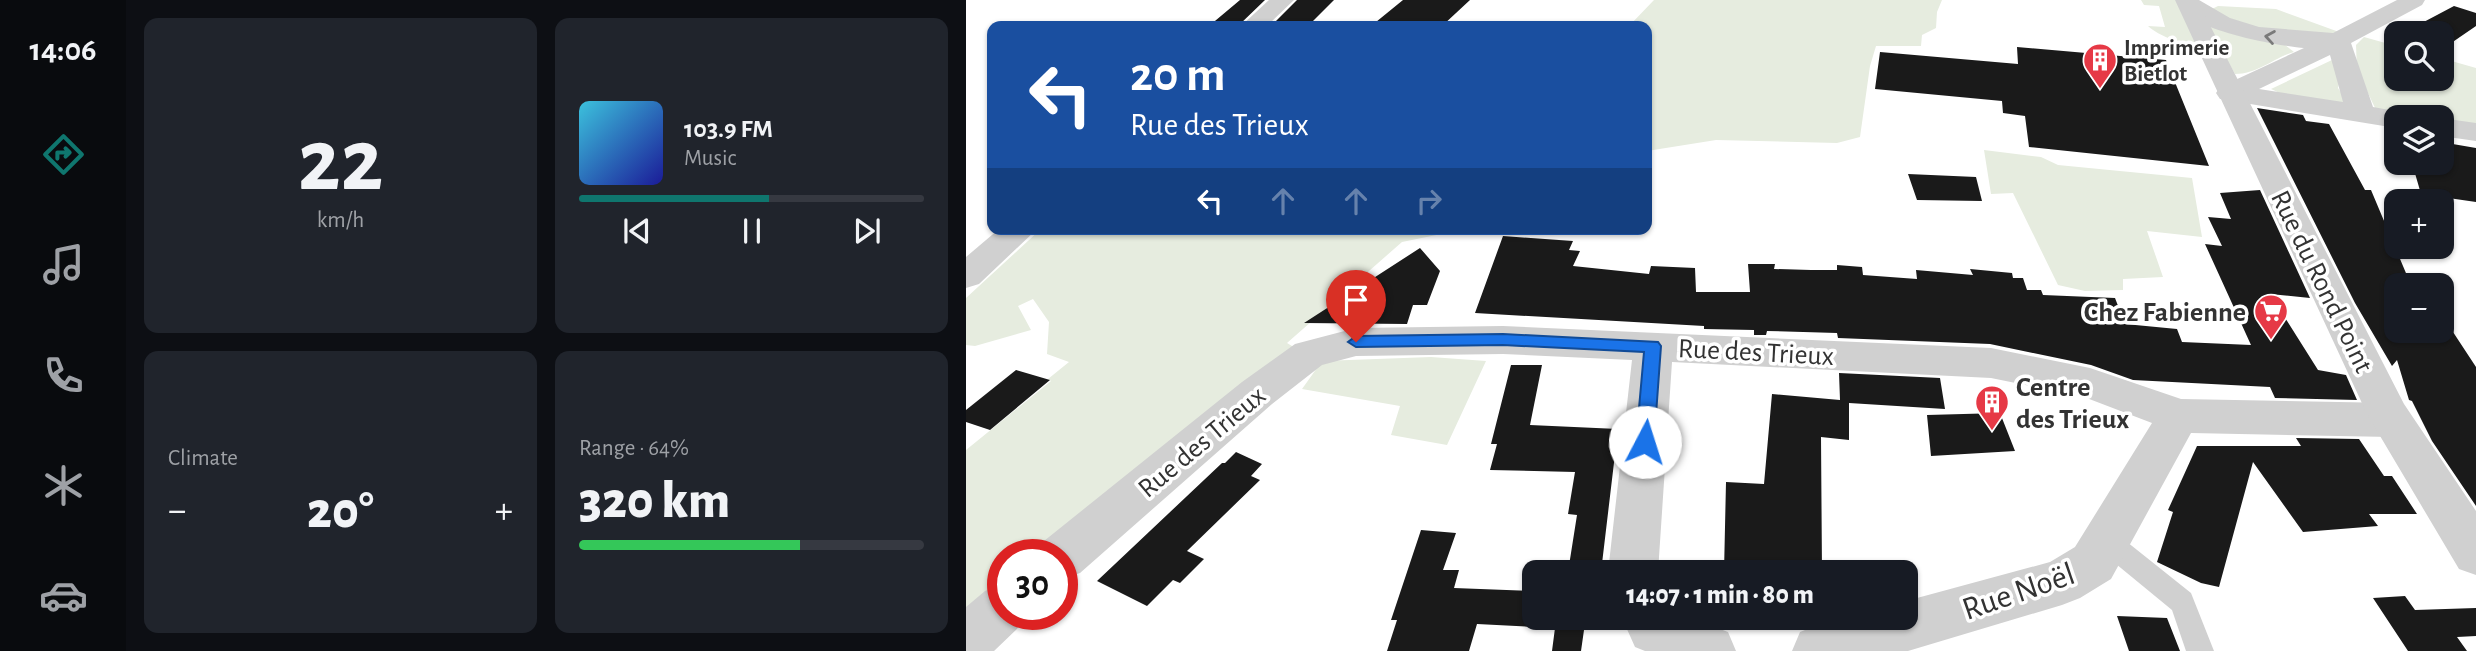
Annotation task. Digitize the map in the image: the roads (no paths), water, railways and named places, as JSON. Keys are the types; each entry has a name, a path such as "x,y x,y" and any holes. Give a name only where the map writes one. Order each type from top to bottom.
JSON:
{"street":[{"path":"1259,21 1283,0"},
{"path":"2230,93 2338,41 2414,0"},
{"path":"2186,1 2202,14 2242,32 2288,40 2338,41"},
{"name":"Rue du Rond Point","path":"2186,1 2391,420 2476,553"},
{"path":"2338,41 2361,114"},
{"path":"2230,93 2384,117"},
{"path":"2454,129 2476,132"},
{"path":"966,276 1013,235"},
{"name":"Rue des Trieux","path":"1078,544 1257,393 1309,354 1356,342 1503,340 1991,363 2090,383 2179,416 2391,420"},
{"path":"1634,560 1653,346"},
{"name":"Rue Noël","path":"1819,651 2062,582 2093,563 2108,542 2179,416"},
{"path":"966,641 987,622"},
{"path":"1656,630 1709,651"}],"lane":[{"path":"2108,542 2182,601 2200,651"}],"place":[{"name":"Imprimerie Bietlot","path":"2100,90"},
{"name":"Chez Fabienne","path":"2271,341"},
{"name":"Centre des Trieux","path":"1992,432"}]}
